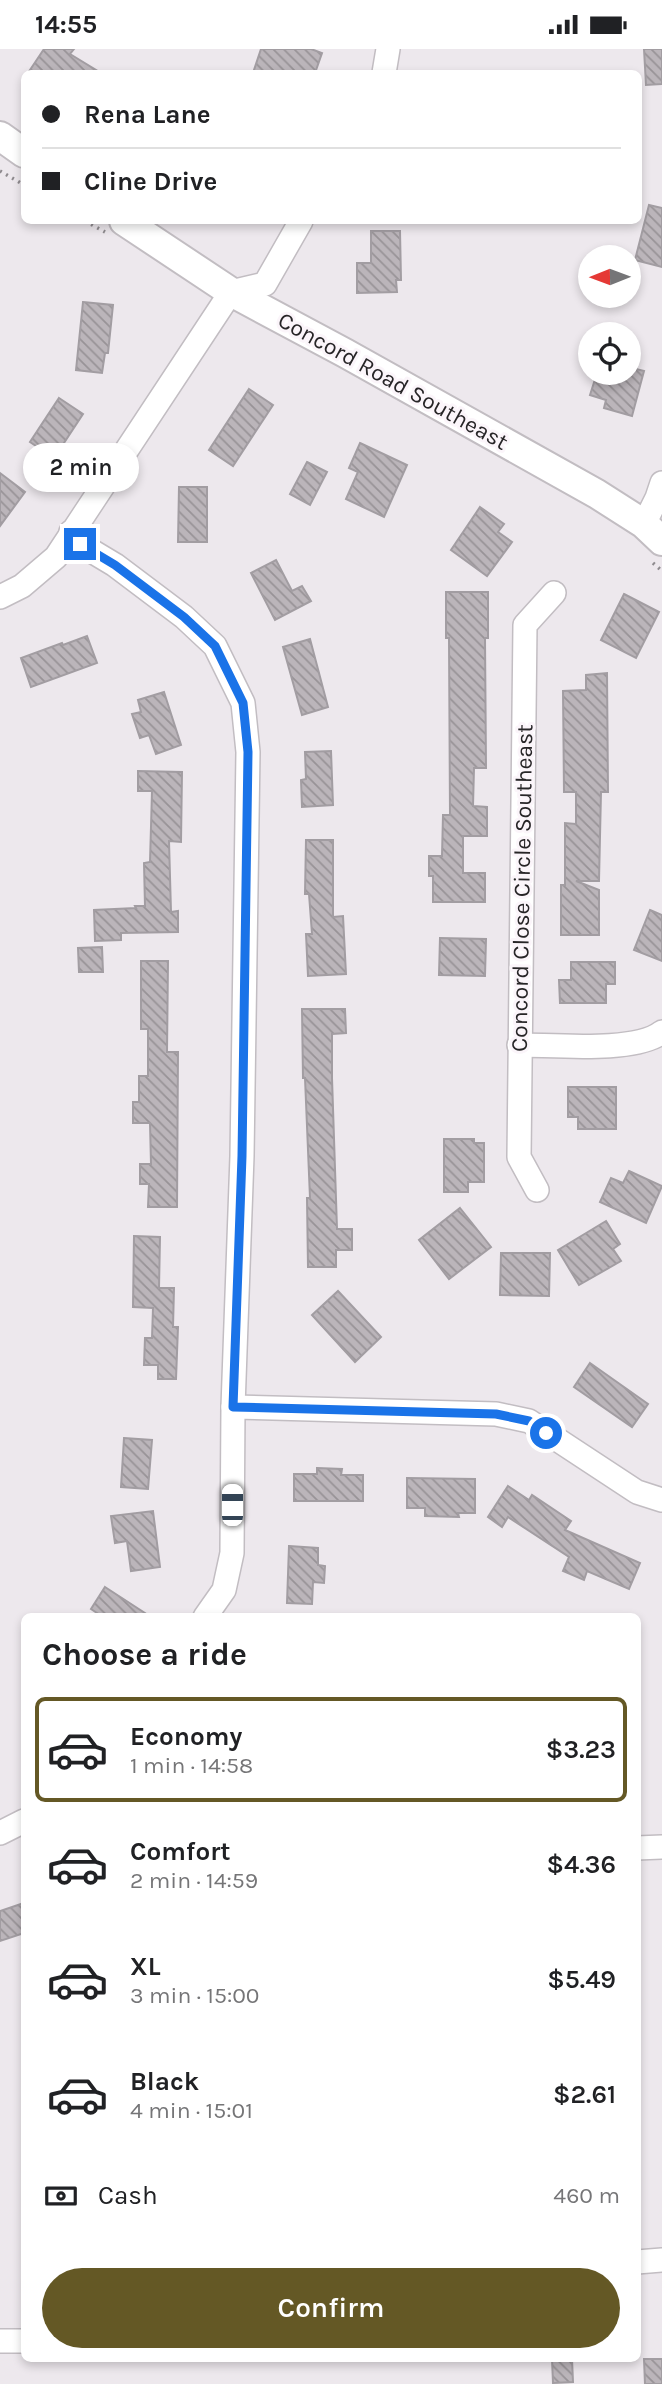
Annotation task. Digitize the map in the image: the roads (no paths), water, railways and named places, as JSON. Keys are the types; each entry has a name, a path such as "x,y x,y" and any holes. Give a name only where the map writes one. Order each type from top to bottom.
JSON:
{"street":[{"path":"384,70 388,49"},
{"path":"0,137 21,151"},
{"name":"Concord Road Southeast","path":"129,224 231,292 597,494 653,532"},
{"path":"0,597 22,586 56,557 231,292 265,284 299,224"},
{"path":"653,532 657,498 662,483"},
{"path":"71,532 80,544 115,565 184,617 215,646 243,703 248,752 232,1553 224,1590 208,1613"},
{"name":"Concord Close Circle Southeast","path":"537,1190 519,1157 525,625 554,593"},
{"path":"519,1045 623,1045 655,1038 662,1032"},
{"path":"233,1407 496,1414 529,1421 637,1492 662,1500"},
{"path":"0,1833 21,1822"},
{"path":"641,1848 662,1847"},
{"path":"641,2262 662,2260"},
{"path":"0,2341 21,2341"}]}
